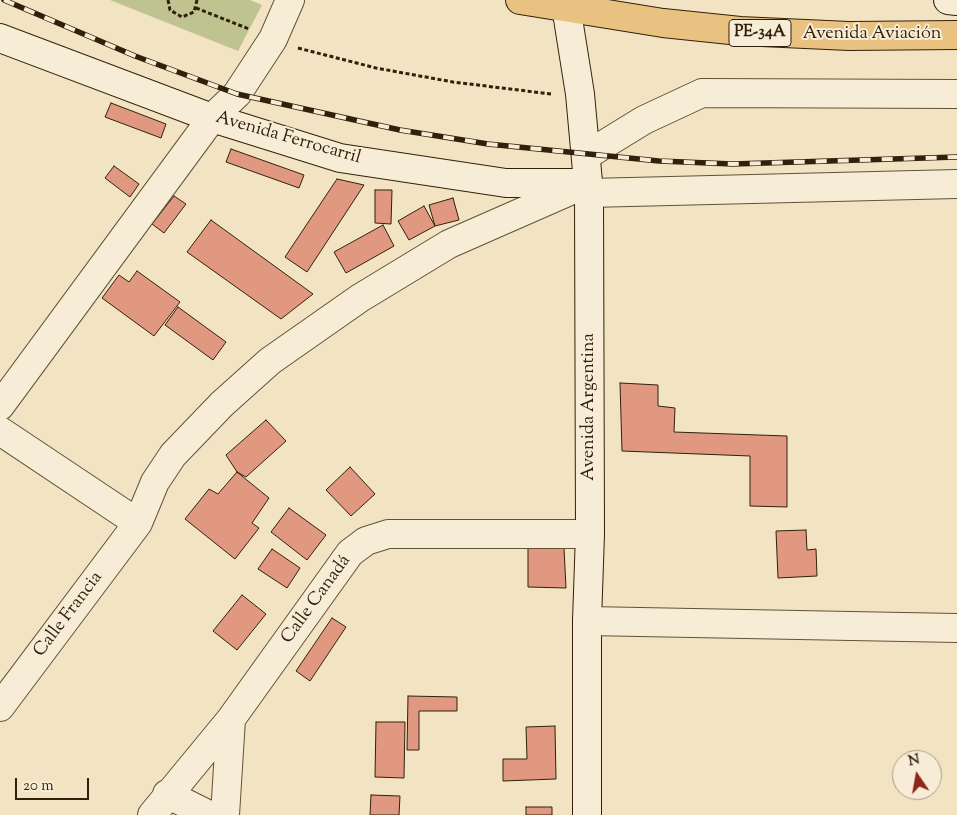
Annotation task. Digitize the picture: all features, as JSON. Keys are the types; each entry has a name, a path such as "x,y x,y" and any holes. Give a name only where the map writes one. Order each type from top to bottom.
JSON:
{"highway":[{"name":"Avenida Aviación","path":"520,0 565,4 663,23 740,31 849,36 957,35"}],"street":[{"path":"0,406 212,118 237,94 273,39 290,0"},
{"path":"948,0 957,1"},
{"name":"Avenida Argentina","path":"565,4 580,94 587,155 588,188 590,534 587,621 587,815"},
{"name":"Avenida Ferrocarril","path":"0,38 212,118 340,158 506,183 588,188 957,184"},
{"path":"587,155 644,120 702,93 957,94"},
{"path":"101,498 115,500 128,497 142,491 155,482 173,455 222,404 270,361 319,325 407,268 449,244 588,188"},
{"path":"0,431 138,523"},
{"name":"Calle Francia","path":"0,708 138,523 155,482"},
{"name":"Calle Canadá","path":"160,805 231,719 350,553 366,541 388,534 590,534"},
{"path":"587,621 957,628"},
{"path":"225,815 231,719"},
{"path":"160,805 209,815"}],"path":[{"path":"168,0 170,10 177,16 191,15 196,8 197,0"},
{"path":"196,8 255,32"},
{"path":"293,46 376,68 453,82 551,94"}],"green space":[{"path":"110,0 250,0 262,5 238,51"}],"building":[{"path":"111,103 166,124 161,138 105,117"},
{"path":"231,149 304,175 299,188 226,162"},
{"path":"114,166 139,184 130,197 105,178"},
{"path":"337,179 364,185 307,272 285,257"},
{"path":"375,190 392,190 391,224 375,223"},
{"path":"174,196 186,204 164,233 152,224"},
{"path":"453,198 459,220 435,226 429,205"},
{"path":"424,206 435,226 409,240 398,221"},
{"path":"211,220 313,294 281,319 187,252"},
{"path":"383,225 394,246 346,273 334,252"},
{"path":"137,271 180,302 154,336 102,298 119,275 129,282"},
{"path":"178,307 226,342 213,360 165,325"},
{"path":"620,383 658,385 658,406 675,408 674,432 787,436 787,507 750,506 750,456 622,451"},
{"path":"266,420 286,441 246,477 237,472 226,455"},
{"path":"350,467 375,494 351,516 326,490"},
{"path":"237,472 269,498 252,523 259,528 235,559 185,519 209,489 218,494"},
{"path":"289,508 326,535 307,560 271,532"},
{"path":"806,530 807,550 816,549 817,576 778,578 776,531"},
{"path":"556,541 564,548 566,588 528,587 528,543"},
{"path":"272,549 300,568 287,588 258,569"},
{"path":"242,595 266,614 237,650 213,631"},
{"path":"332,618 346,627 310,681 296,671"},
{"path":"408,696 457,697 457,711 419,711 419,750 407,750"},
{"path":"376,722 405,722 404,778 375,777"},
{"path":"555,726 556,779 503,781 503,759 527,759 526,727"},
{"path":"371,795 400,796 399,815 370,815"},
{"path":"526,807 552,807 552,815 526,815"}],"railway":[{"path":"4,0 135,56 237,94 400,130 488,144 659,161 733,164 957,157"}]}
